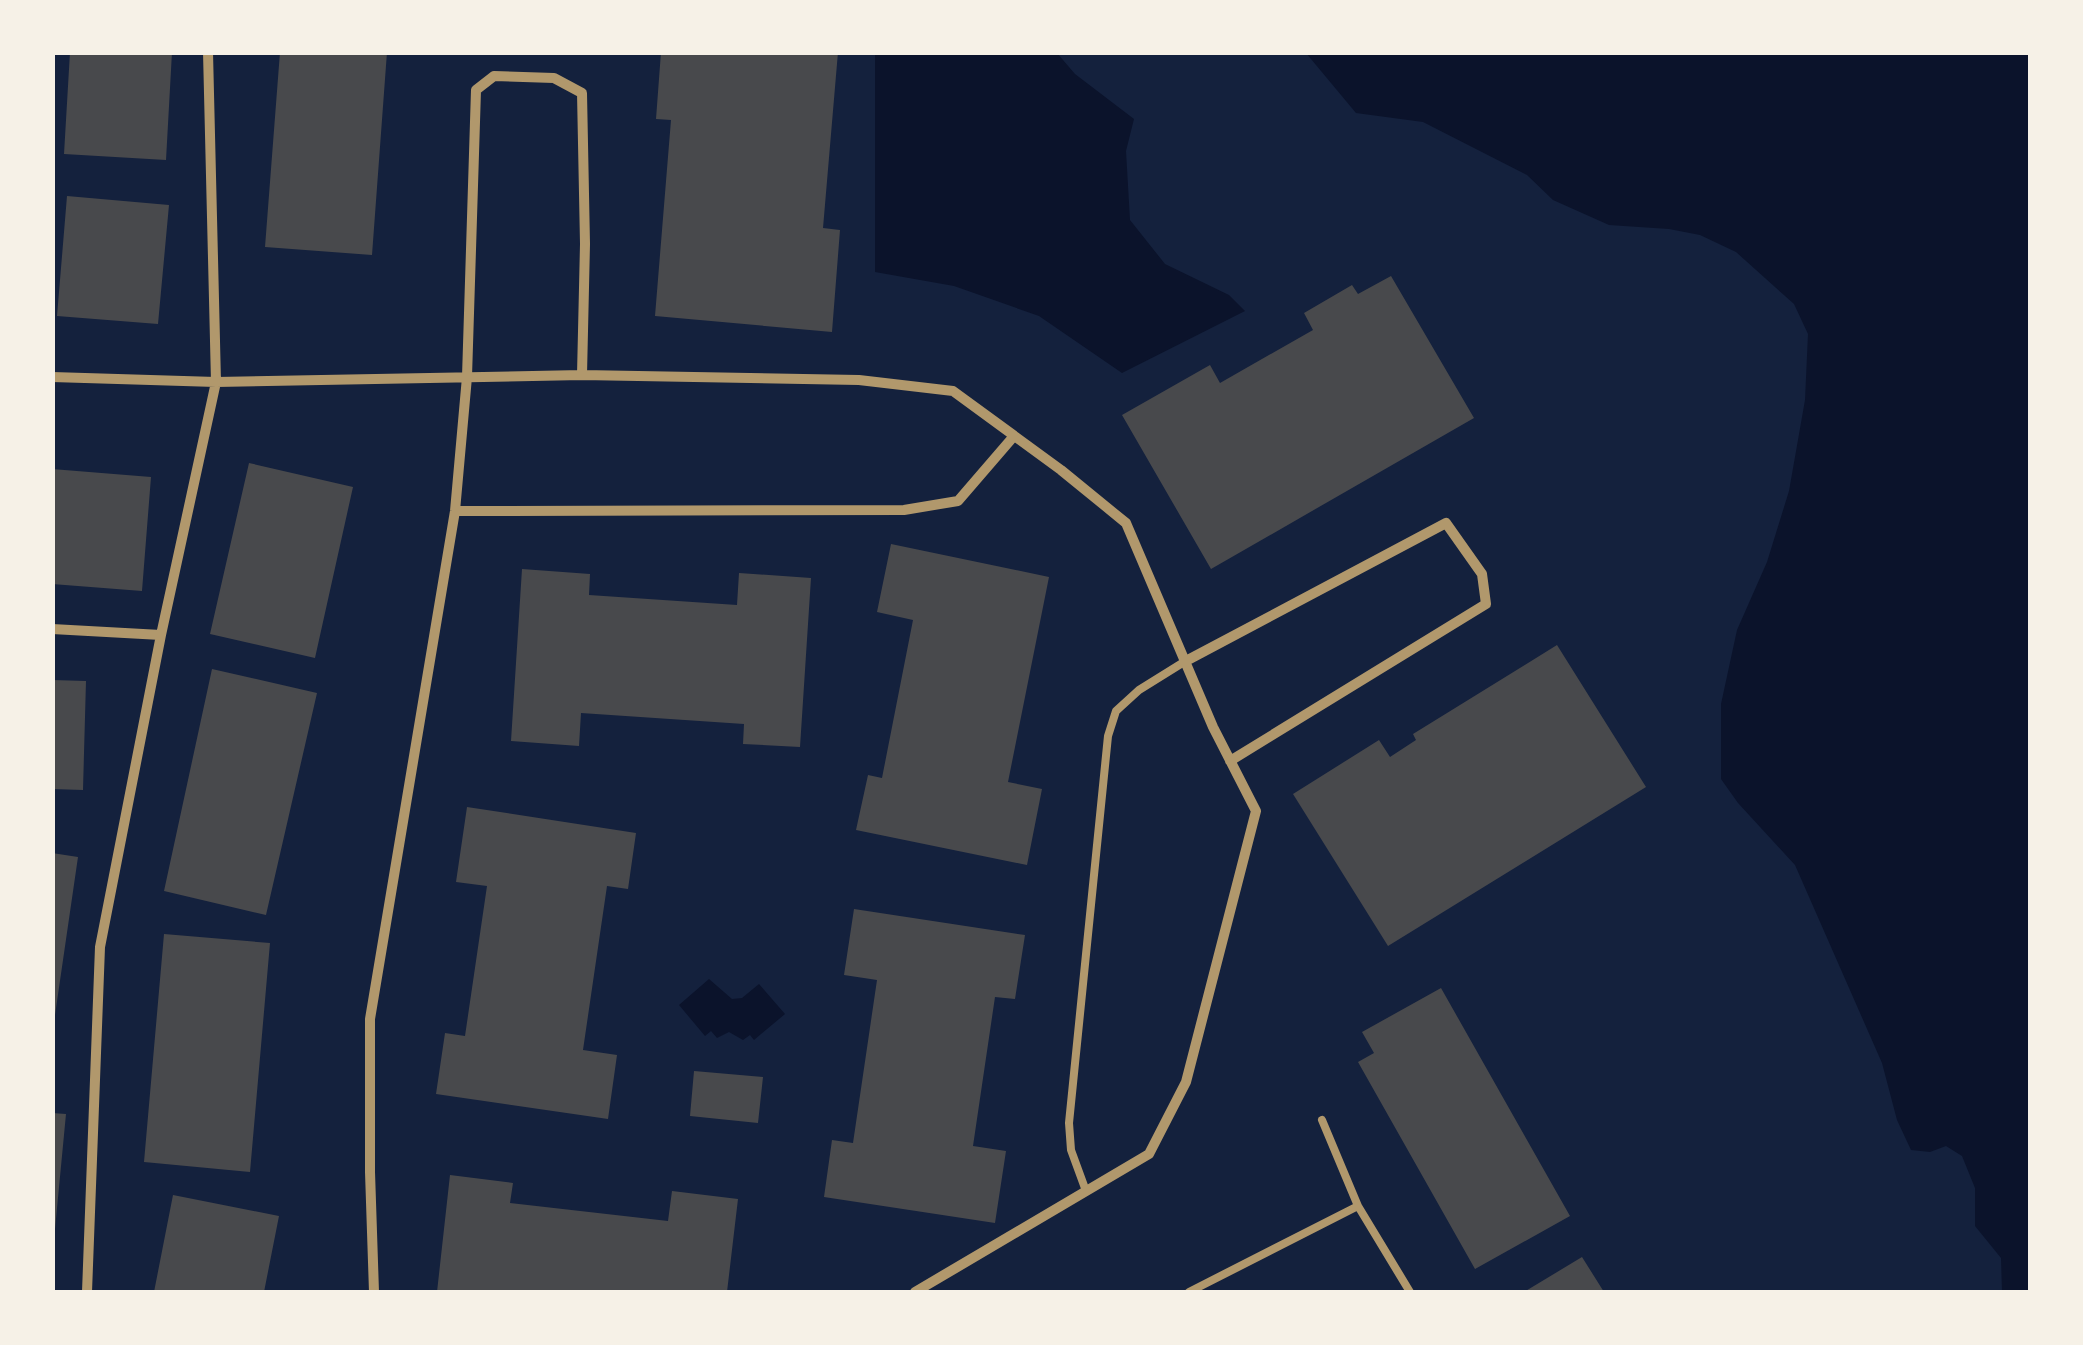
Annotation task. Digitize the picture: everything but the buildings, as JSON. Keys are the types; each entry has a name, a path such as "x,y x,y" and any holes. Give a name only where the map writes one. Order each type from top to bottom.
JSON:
{"street":[{"path":"86,1292 100,947 216,382 208,52"},
{"path":"374,1292 370,1018 454,511 467,377 476,90 494,76 554,78 582,93 582,375"},
{"path":"52,377 216,382 582,375 860,380 953,391 1126,523 1184,662 1256,811 1186,1082 1149,1154 915,1292"},
{"path":"454,511 904,510 958,502 1014,436"},
{"path":"1184,662 1446,523 1482,574 1486,604 1230,760"},
{"path":"52,629 162,635"}],"lane":[{"path":"1086,1192 1071,1150 1069,1123 1108,736 1116,711 1138,690 1184,662"},
{"path":"1322,1120 1358,1206 1410,1292"},
{"path":"1189,1292 1358,1206"}],"water":[{"path":"875,53 1057,53 1075,74 1134,119 1126,151 1130,220 1165,264 1229,295 1245,311 1122,373 1039,316 954,286 875,272"},
{"path":"1306,53 2030,53 2030,1292 2002,1292 2001,1258 1975,1226 1975,1188 1962,1156 1946,1146 1930,1152 1911,1150 1897,1120 1882,1063 1795,865 1721,779 1721,704 1737,630 1767,562 1789,491 1805,400 1808,334 1794,304 1736,252 1700,235 1609,225 1553,200 1527,175 1423,122 1356,113"},
{"path":"709,979 732,999 742,998 759,984 785,1014 754,1040 750,1035 743,1040 729,1032 717,1038 711,1031 705,1036 679,1005"}]}
